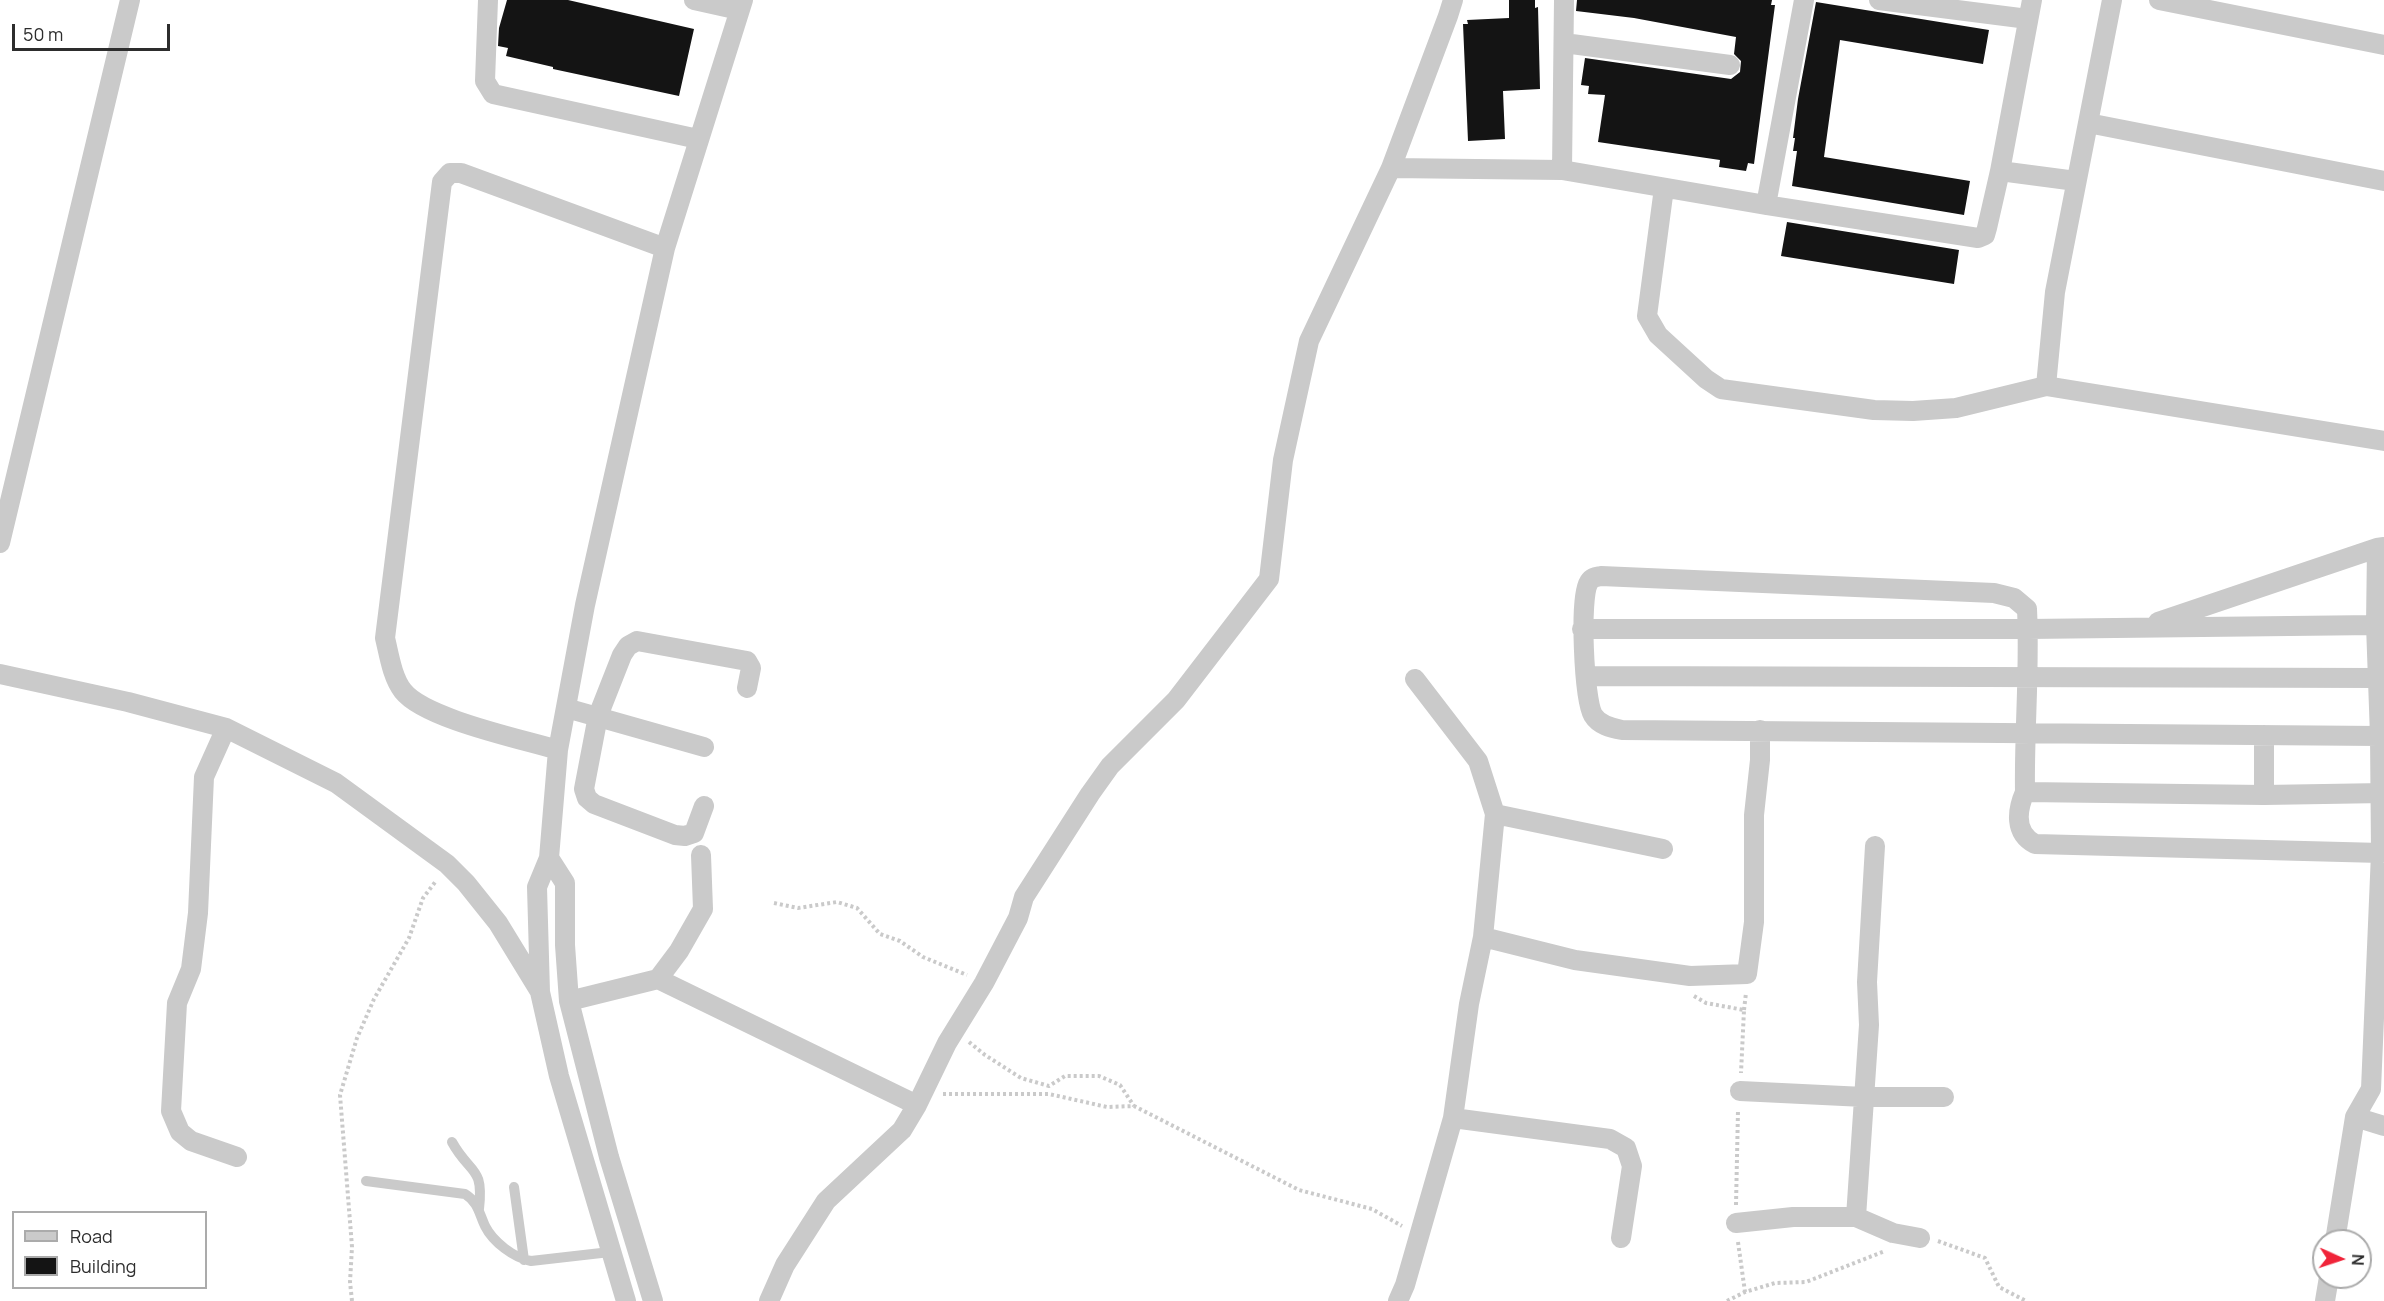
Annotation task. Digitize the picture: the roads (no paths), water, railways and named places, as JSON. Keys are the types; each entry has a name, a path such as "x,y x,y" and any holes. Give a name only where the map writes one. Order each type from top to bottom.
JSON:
{"street":[{"path":"0,543 130,0"},
{"path":"488,0 485,81 493,94 698,140"},
{"path":"626,1301 559,1076 540,992 537,886 549,858 558,750 585,605 664,248 741,5 694,0"},
{"path":"769,1301 785,1265 826,1201 902,1130 921,1099 947,1043 984,983 1018,918 1024,897 1110,766 1176,700 1269,579 1283,460 1309,341 1391,168 1453,0"},
{"path":"1562,170 1564,0"},
{"path":"1766,205 1804,0"},
{"path":"1391,168 1562,170 1978,238 1985,235 2000,171 2030,10 1879,0"},
{"path":"2046,386 2055,292 2112,0"},
{"path":"2159,0 2384,45"},
{"path":"1564,43 1730,65"},
{"path":"2088,123 2384,181"},
{"path":"2000,171 2076,181"},
{"path":"558,750 435,714 403,691 392,665 386,638 442,182 450,173 461,173 664,248"},
{"path":"1664,188 1647,316 1658,335 1706,379 1721,389 1874,410 1913,411 1956,408 2046,386 2384,441"},
{"path":"2140,628 2380,547 2376,626 2382,793 2371,1089 2355,1117 2337,1229"},
{"path":"2380,736 2024,732 1622,730 1605,726 1593,715 1586,676 1582,629 1588,583 1594,577 1601,576 1994,593 2014,598 2027,609 2024,732 2025,792 2018,807 2018,822 2028,840 2035,844 2381,853"},
{"path":"1582,629 2376,626"},
{"path":"704,806 694,832 685,836 675,835 604,808 587,798 584,789 598,716 622,655 628,645 637,641 747,661 751,668 747,688"},
{"path":"0,674 128,702 226,728 336,783 447,864 466,883 498,923 540,992"},
{"path":"1586,676 2378,678"},
{"path":"1398,1301 1454,1118 1468,1004 1483,937 1494,814 1478,761 1415,679"},
{"path":"566,708 704,747"},
{"path":"226,728 204,777 198,914 191,969 177,1003 171,1111 180,1132 191,1141 237,1157"},
{"path":"1483,937 1575,960 1690,976 1747,974 1754,922 1754,815 1760,760 1760,730"},
{"path":"2264,735 2264,795"},
{"path":"2025,792 2264,795 2382,793"},
{"path":"1494,814 1664,849"},
{"path":"1856,1217 1869,1025 1867,982 1875,846"},
{"path":"658,979 679,951 703,909 701,855"},
{"path":"549,858 565,883 565,945 569,1001 609,1157 653,1301"},
{"path":"569,1001 658,979 921,1099"},
{"path":"1740,1091 1864,1097 1944,1097"},
{"path":"2355,1117 2384,1126"},
{"path":"1454,1118 1610,1138 1626,1148 1632,1166 1622,1238"},
{"path":"1736,1223 1793,1217 1856,1217 1893,1233 1920,1238"}],"lane":[{"path":"452,1142 461,1158 480,1178 479,1209"},
{"path":"366,1181 465,1194 474,1200 486,1228 499,1244 524,1260 610,1251"},
{"path":"514,1187 524,1260"}]}
